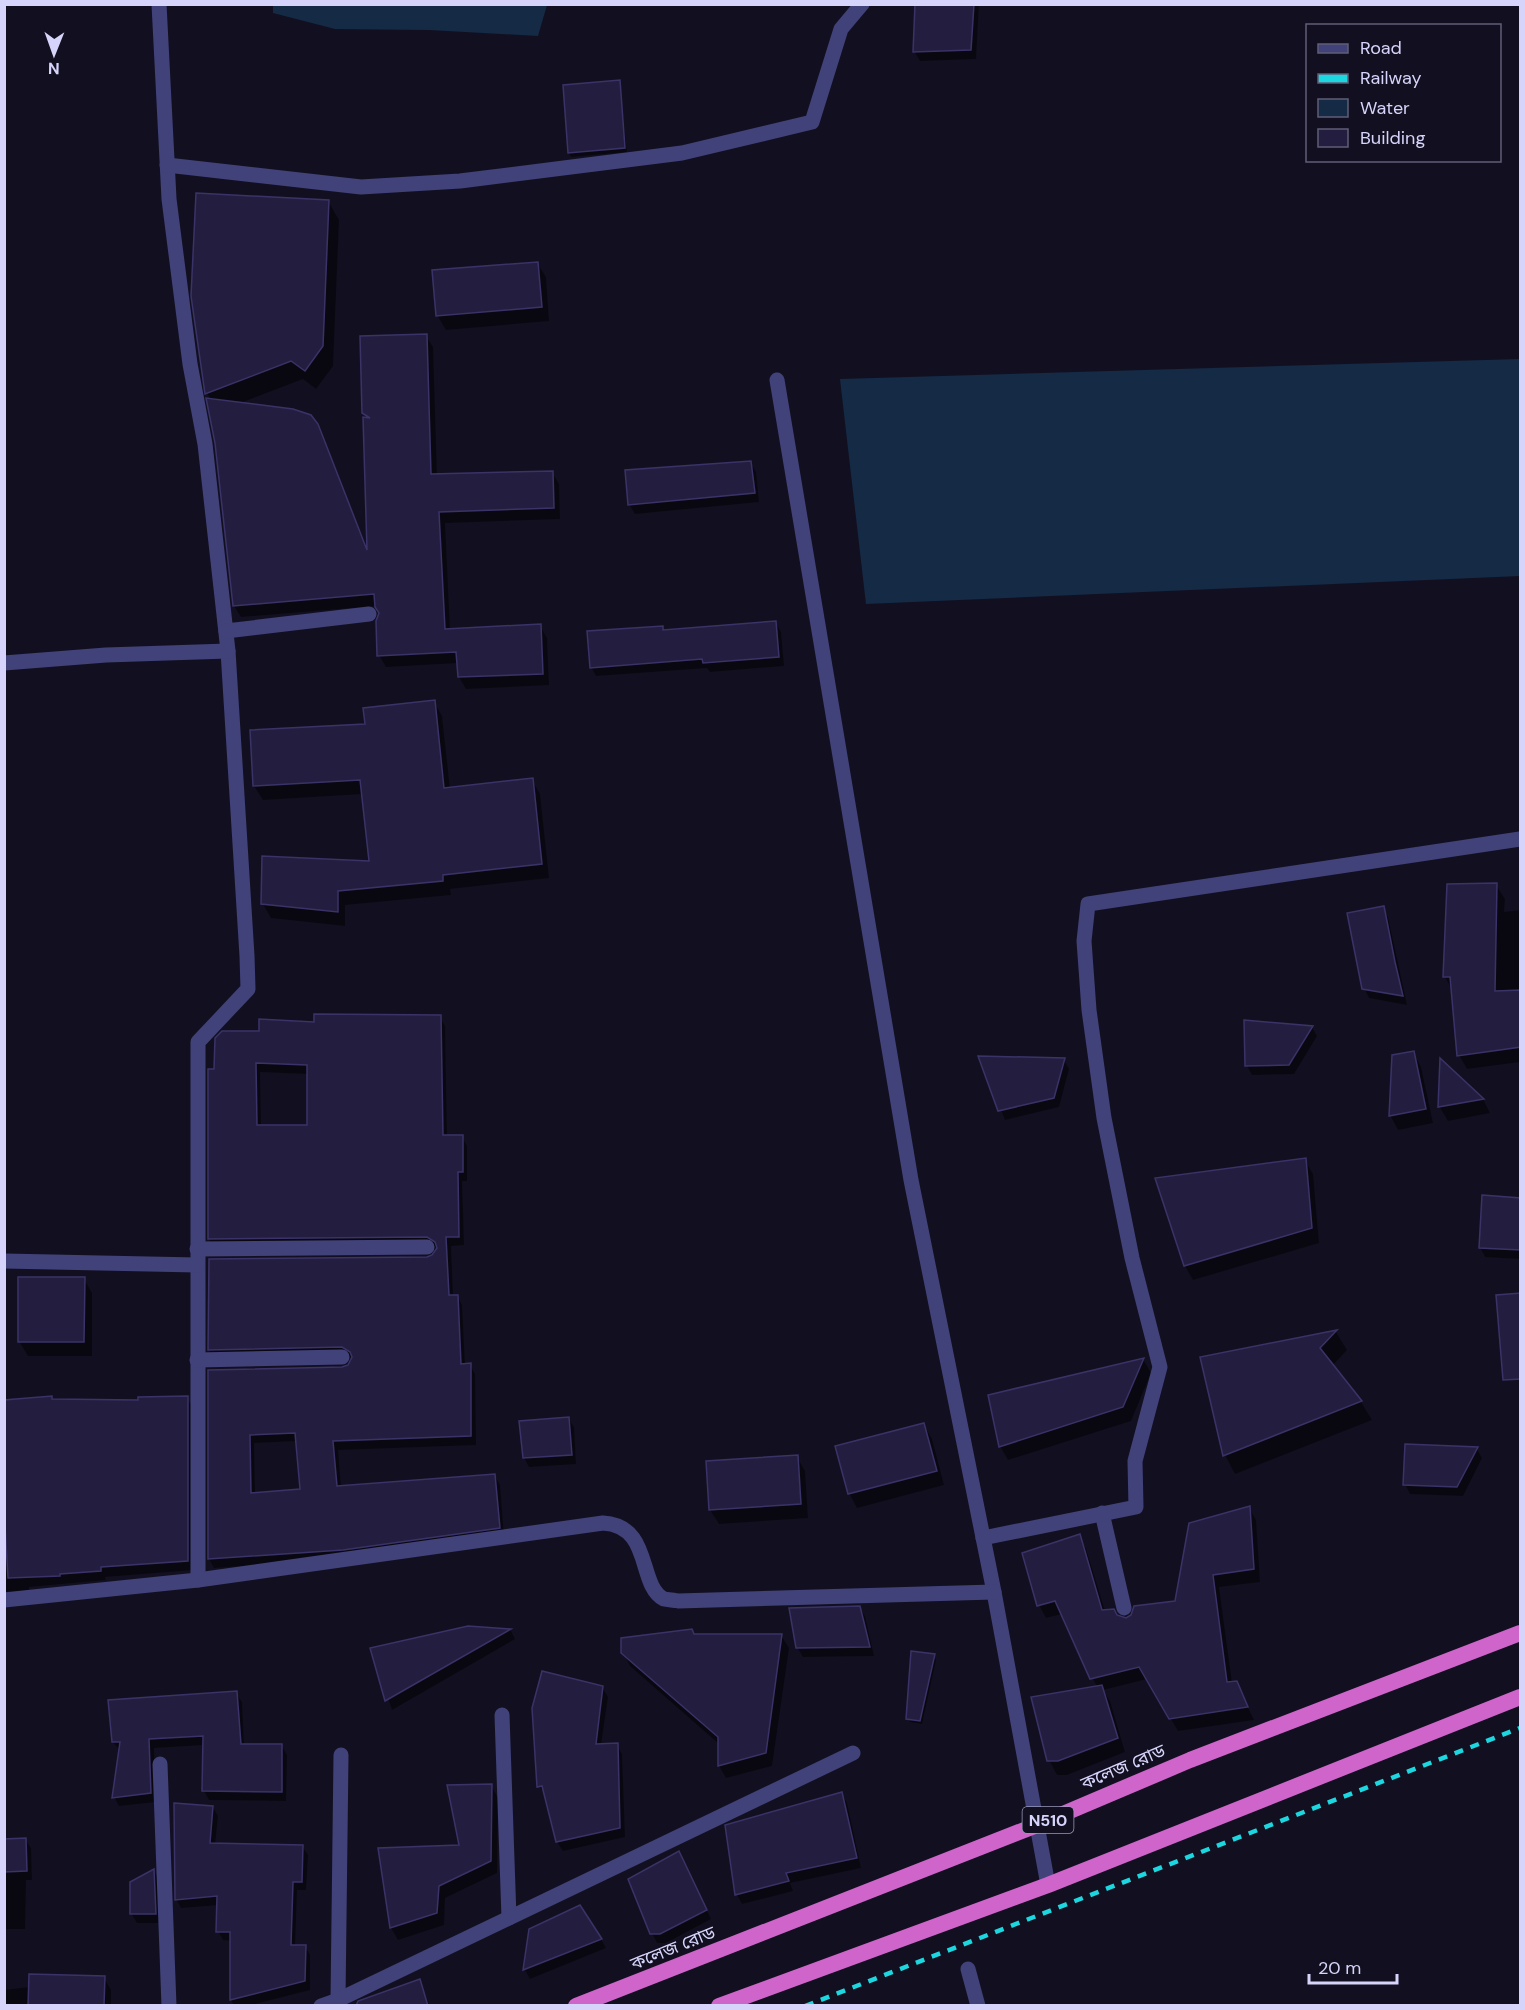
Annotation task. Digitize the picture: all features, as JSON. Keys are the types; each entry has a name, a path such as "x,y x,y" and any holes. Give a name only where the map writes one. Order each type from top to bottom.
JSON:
{"highway":[{"name":"কলেজ রোড","path":"576,2006 1037,1825 1190,1760 1521,1633"},
{"path":"719,2006 1048,1885 1521,1696"}],"street":[{"path":"159,4 167,165 179,286 205,444 228,651 248,989 198,1042 198,1580"},
{"path":"167,165 361,187 460,181 682,153 812,123 841,29 862,4"},
{"path":"777,380 911,1180 994,1592 1048,1885"},
{"path":"226,631 369,614"},
{"path":"4,663 106,655 228,651"},
{"path":"983,1538 1136,1507 1135,1461 1160,1367 1132,1258 1104,1118 1089,1010 1084,941 1088,904 1521,838"},
{"path":"197,1249 427,1247"},
{"path":"4,1261 197,1265"},
{"path":"197,1360 342,1357"},
{"path":"1102,1514 1124,1608"},
{"path":"4,1600 198,1580 603,1523 616,1523 631,1533 656,1590 664,1599 678,1601 994,1592"},
{"path":"502,1715 509,1918"},
{"path":"321,2006 338,2000 853,1753"},
{"path":"338,2000 341,1755"},
{"path":"160,1764 169,2006"},
{"path":"969,1969 978,2006"}],"water":[{"path":"273,4 547,5 538,36 429,30 335,29 273,13"},
{"path":"1520,359 1520,576 866,604 840,379"}],"building":[{"path":"915,4 974,4 971,50 913,52"},
{"path":"620,80 625,148 568,153 563,85"},
{"path":"196,193 329,200 323,346 305,371 291,361 205,394 191,296"},
{"path":"538,262 542,307 436,316 432,270"},
{"path":"427,334 431,474 553,471 554,508 439,512 445,629 541,624 543,674 458,677 456,652 377,656 376,621 379,613 375,607 374,594 233,606 215,443 206,398 293,409 311,415 318,424 367,550 363,417 370,418 362,413 360,336"},
{"path":"751,461 755,493 628,505 625,470"},
{"path":"776,621 779,657 703,663 702,659 590,668 587,631 663,626 663,630"},
{"path":"435,700 444,788 533,778 542,864 443,875 443,881 338,891 338,912 261,904 262,856 369,861 360,780 253,786 250,730 365,724 363,708"},
{"path":"1497,883 1495,991 1521,990 1521,1047 1457,1056 1450,977 1443,977 1447,884"},
{"path":"1384,906 1403,996 1362,989 1347,913"},
{"path":"314,1014 441,1015 443,1135 463,1135 463,1172 458,1172 459,1237 446,1237 449,1295 458,1295 461,1364 471,1363 471,1436 333,1441 337,1486 495,1474 500,1528 343,1550 208,1559 208,1370 342,1367 348,1365 352,1357 350,1352 342,1347 208,1350 209,1259 427,1257 432,1255 437,1248 435,1242 427,1237 208,1239 208,1069 214,1069 215,1038 222,1031 259,1031 259,1019 314,1022","holes":["256,1063 307,1065 307,1125 257,1125","295,1433 300,1489 251,1493 250,1435"]},
{"path":"1244,1020 1313,1026 1289,1065 1245,1066"},
{"path":"1414,1051 1426,1109 1389,1116 1392,1055"},
{"path":"978,1056 1065,1058 1054,1098 998,1111"},
{"path":"1440,1058 1484,1099 1438,1107"},
{"path":"1306,1158 1312,1228 1184,1266 1155,1178"},
{"path":"1482,1195 1521,1198 1521,1250 1479,1248"},
{"path":"18,1277 85,1277 84,1342 18,1342"},
{"path":"1521,1293 1521,1379 1503,1380 1496,1295"},
{"path":"1337,1330 1320,1348 1362,1401 1223,1456 1200,1357"},
{"path":"1144,1358 1123,1407 999,1447 988,1395"},
{"path":"52,1396 52,1399 138,1400 138,1397 188,1396 188,1561 101,1567 101,1571 60,1574 60,1576 8,1578 4,1508 4,1400"},
{"path":"569,1417 572,1455 523,1458 519,1421"},
{"path":"924,1423 937,1471 848,1494 835,1446"},
{"path":"1405,1444 1478,1447 1457,1487 1403,1485"},
{"path":"798,1455 801,1504 709,1510 706,1461"},
{"path":"1250,1506 1254,1569 1213,1575 1227,1682 1237,1681 1248,1707 1169,1719 1139,1667 1090,1679 1055,1601 1037,1606 1022,1553 1080,1534 1102,1610 1114,1609 1117,1615 1126,1618 1131,1615 1134,1606 1175,1601 1189,1523"},
{"path":"860,1606 870,1647 796,1648 789,1608"},
{"path":"468,1626 511,1629 385,1701 370,1648"},
{"path":"692,1629 694,1634 782,1634 766,1753 718,1766 718,1737 621,1653 621,1638"},
{"path":"911,1651 935,1654 920,1721 906,1719"},
{"path":"542,1671 603,1686 596,1744 618,1743 620,1828 556,1842 542,1786 537,1787 532,1708"},
{"path":"1102,1685 1118,1738 1058,1761 1047,1761 1031,1697"},
{"path":"237,1691 241,1744 282,1744 282,1792 202,1791 203,1736 149,1739 151,1793 112,1798 120,1742 112,1742 108,1700"},
{"path":"492,1784 491,1861 439,1886 437,1913 390,1928 378,1848 459,1845 447,1785"},
{"path":"842,1792 857,1858 786,1873 789,1881 735,1895 725,1825"},
{"path":"174,1803 213,1806 210,1843 303,1845 302,1882 293,1882 291,1945 306,1945 305,1981 230,2000 230,1932 216,1932 217,1896 175,1900"},
{"path":"26,1838 27,1871 4,1872 4,1839"},
{"path":"679,1851 707,1910 660,1934 650,1934 628,1879"},
{"path":"154,1869 156,1914 130,1914 130,1882"},
{"path":"580,1905 602,1939 523,1970 529,1929"},
{"path":"29,1974 105,1976 104,2006 28,2006"},
{"path":"420,1979 428,2006 356,2006 358,2001"}],"railway":[{"path":"805,2006 1520,1728"}]}
